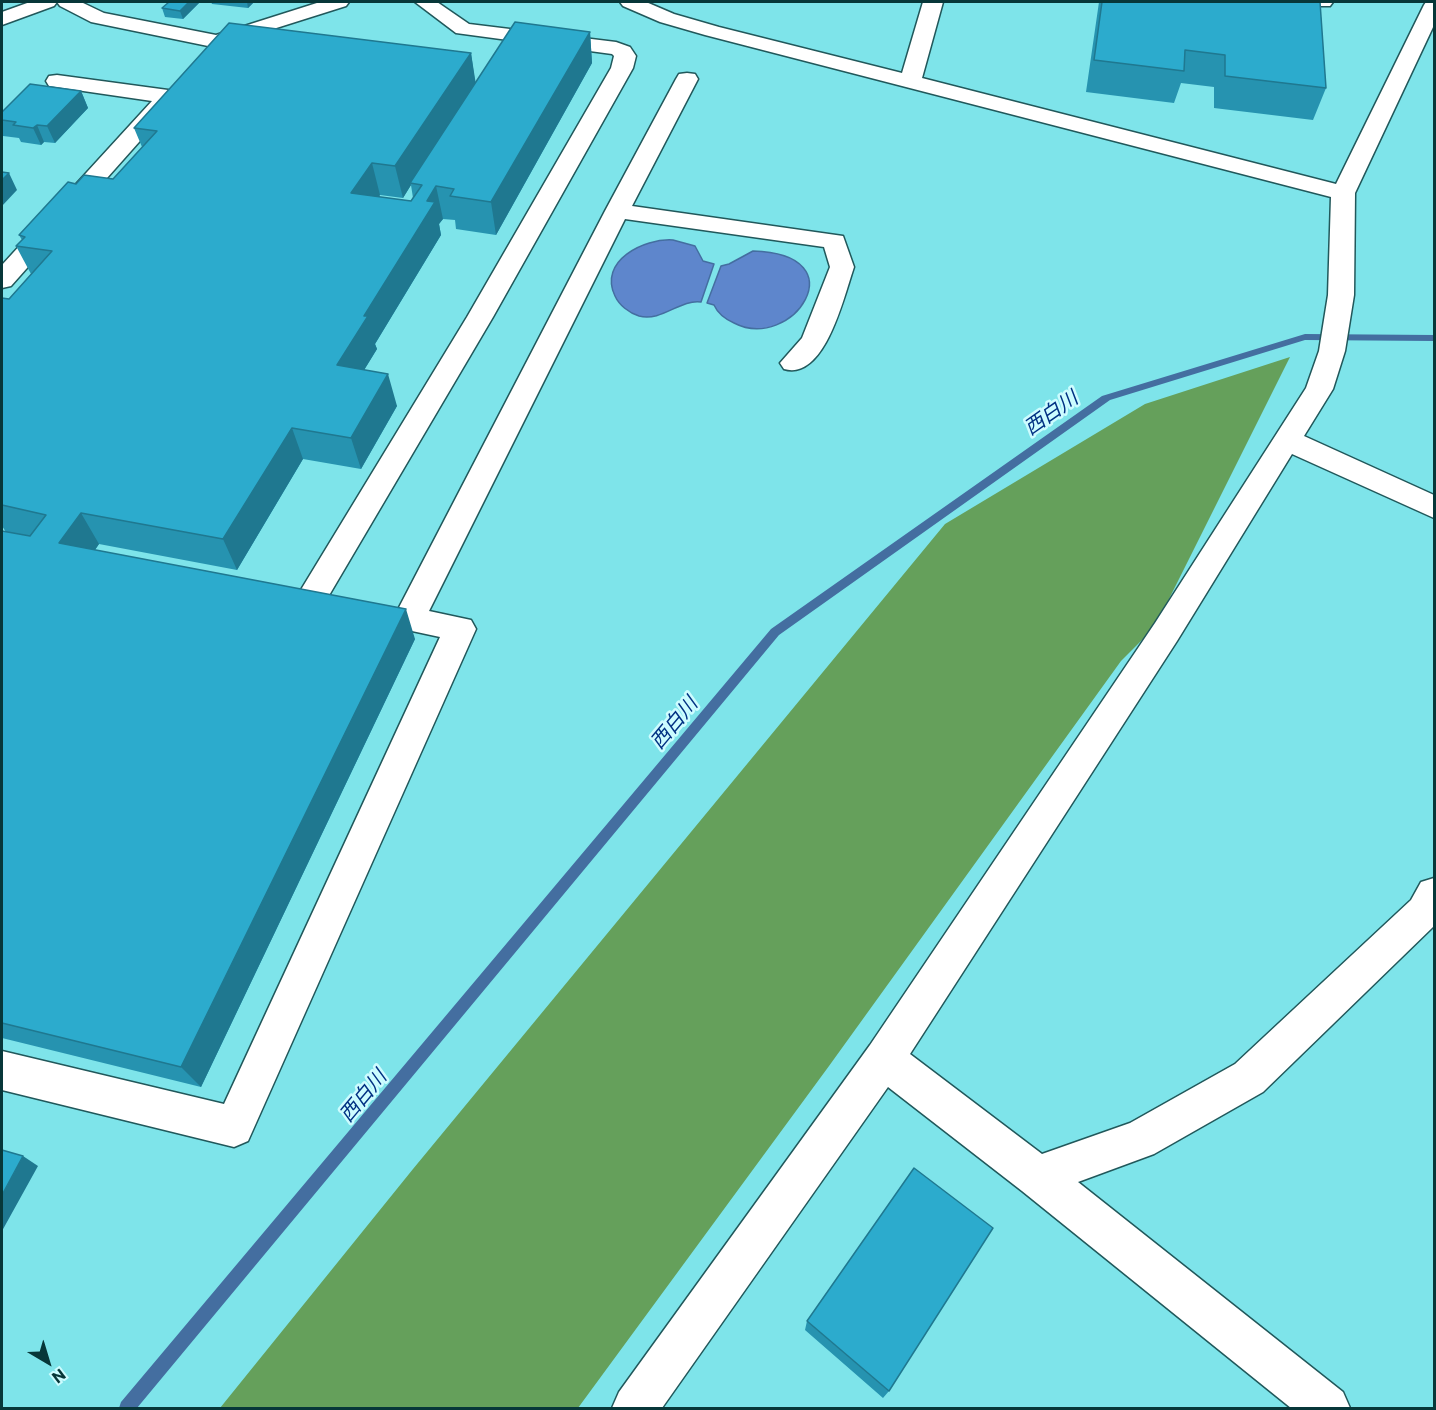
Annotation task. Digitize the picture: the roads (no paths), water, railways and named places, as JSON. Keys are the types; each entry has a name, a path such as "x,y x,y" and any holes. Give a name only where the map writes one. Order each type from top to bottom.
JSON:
{"street":[{"path":"2,19 47,2"},
{"path":"67,2 98,18 214,50 225,38 339,2"},
{"path":"343,607 298,599 480,317 622,68 625,56 623,51 616,48 465,38 454,24 425,2"},
{"path":"630,2 667,18 1343,193"},
{"path":"910,81 933,2"},
{"path":"635,1408 884,1059 1166,632 1319,389 1332,351 1341,295 1343,193 1434,4 1428,2"},
{"path":"274,22 289,34 301,35"},
{"path":"409,619 617,210 687,79"},
{"path":"3,275 176,89 57,81"},
{"path":"617,210 834,241 842,267 814,342 793,363"},
{"path":"1287,440 1434,507"},
{"path":"2,1071 234,1127 460,629 376,613"},
{"path":"1037,1176 1140,1140 1249,1078 1424,912 1434,894"},
{"path":"884,1059 1037,1176 1327,1408"}],"water":[{"path":"673,240 695,246 703,261 714,264 701,302 686,304 655,316 639,316 632,313 617,299 611,283 618,262 627,254 649,243"},
{"path":"753,251 785,256 803,268 809,283 805,299 794,314 776,325 756,329 734,323 720,314 714,305 707,303 721,266"}],"waterway":[{"name":"西白川","path":"127,1408 775,632 1106,398 1305,337 1434,338"}]}
